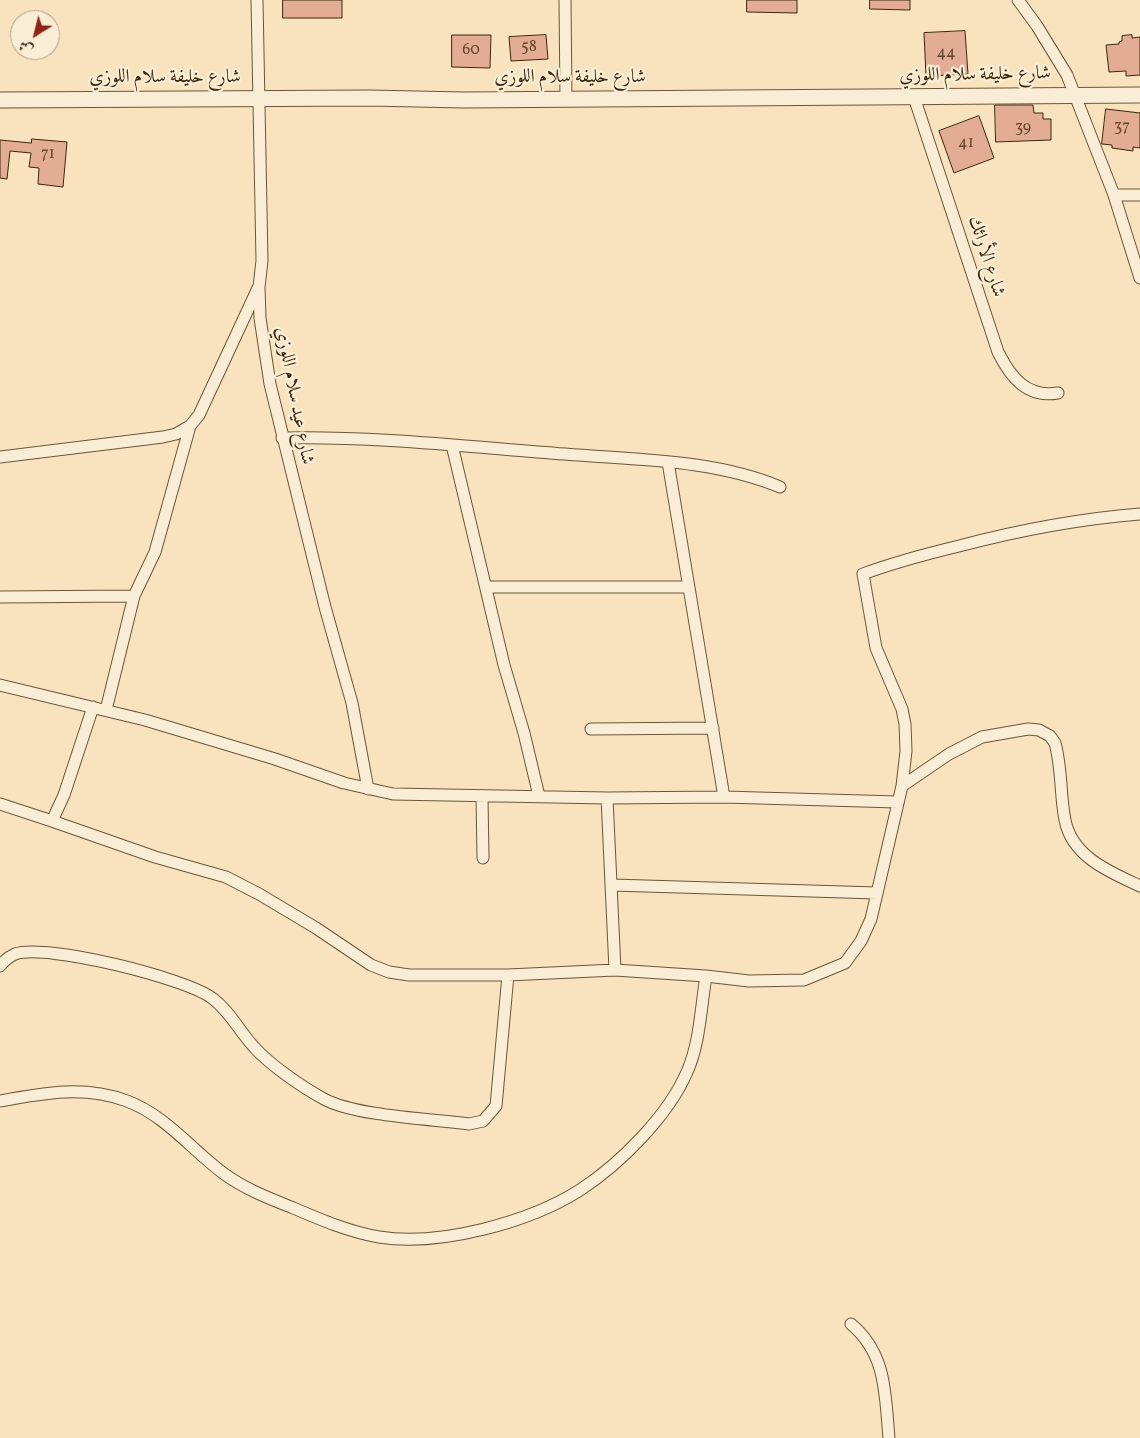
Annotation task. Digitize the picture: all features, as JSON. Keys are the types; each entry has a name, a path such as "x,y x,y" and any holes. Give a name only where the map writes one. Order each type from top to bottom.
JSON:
{"street":[{"name":"شارع عيد سلام اللوزي","path":"257,0 262,261 259,287 260,318 268,376 282,438 352,703 368,789"},
{"path":"565,0 566,99"},
{"path":"1018,0 1057,57 1074,94 1114,195 1140,278"},
{"name":"شارع خليفة سلام اللوزي","path":"0,100 1140,95"},
{"name":"شارع الأرائك","path":"914,97 998,352 1012,378 1020,385 1041,394 1058,393"},
{"path":"1114,195 1140,195"},
{"path":"0,457 142,441 176,434 190,426 199,415 259,287"},
{"path":"106,710 134,596 155,552 190,426"},
{"path":"282,438 341,438 668,462 744,474 780,487"},
{"path":"452,445 487,586 504,665 524,733 539,796"},
{"path":"668,462 687,586 724,797"},
{"path":"0,804 155,857 226,877 259,894 363,960 384,971 409,975 508,975 615,970 749,981 778,982 804,980 825,973 845,963 862,941 871,919 902,786 906,751 905,724 902,709 876,648 863,574 911,557 1038,526 1084,518 1140,514"},
{"path":"487,586 687,586"},
{"path":"0,597 134,596"},
{"path":"0,685 106,710 212,739 368,789 412,795 607,798 724,797 897,802"},
{"path":"52,821 64,795 93,707"},
{"path":"592,729 713,728"},
{"path":"902,786 975,739 1028,729 1039,730 1050,736 1055,743 1065,821 1076,844 1095,863 1140,886"},
{"path":"482,796 483,858"},
{"path":"607,798 615,970"},
{"path":"612,885 877,893"},
{"path":"0,966 7,958 16,954 42,952 74,955 193,987 223,1007 255,1049 324,1099 344,1106 371,1111 469,1124 483,1121 496,1106 508,975"},
{"path":"0,1101 70,1091 97,1092 129,1101 155,1115 224,1174 270,1199 353,1231 379,1237 408,1240 445,1238 514,1220 566,1198 592,1182 644,1134 674,1095 688,1071 706,976"},
{"path":"851,1324 869,1342 884,1382 889,1438"}],"building":[{"path":"283,0 342,0 342,18 283,18"},
{"path":"747,0 797,0 797,13 747,12"},
{"path":"870,0 910,0 910,10 870,9"},
{"path":"965,31 968,74 926,76 924,33"},
{"path":"452,35 491,35 490,68 452,67"},
{"path":"546,35 548,59 511,61 509,37"},
{"path":"1132,35 1132,38 1140,37 1140,75 1126,76 1126,71 1109,72 1106,45 1119,44 1122,41 1122,36"},
{"path":"995,105 1033,105 1034,113 1043,113 1043,119 1051,119 1051,140 996,142"},
{"path":"1106,109 1140,113 1140,148 1133,147 1133,151 1112,148 1112,145 1102,144"},
{"path":"979,116 994,158 954,173 939,131"},
{"path":"32,139 67,142 63,187 38,184 39,168 29,167 31,153 10,151 7,179 0,178 0,140 31,143"}]}
